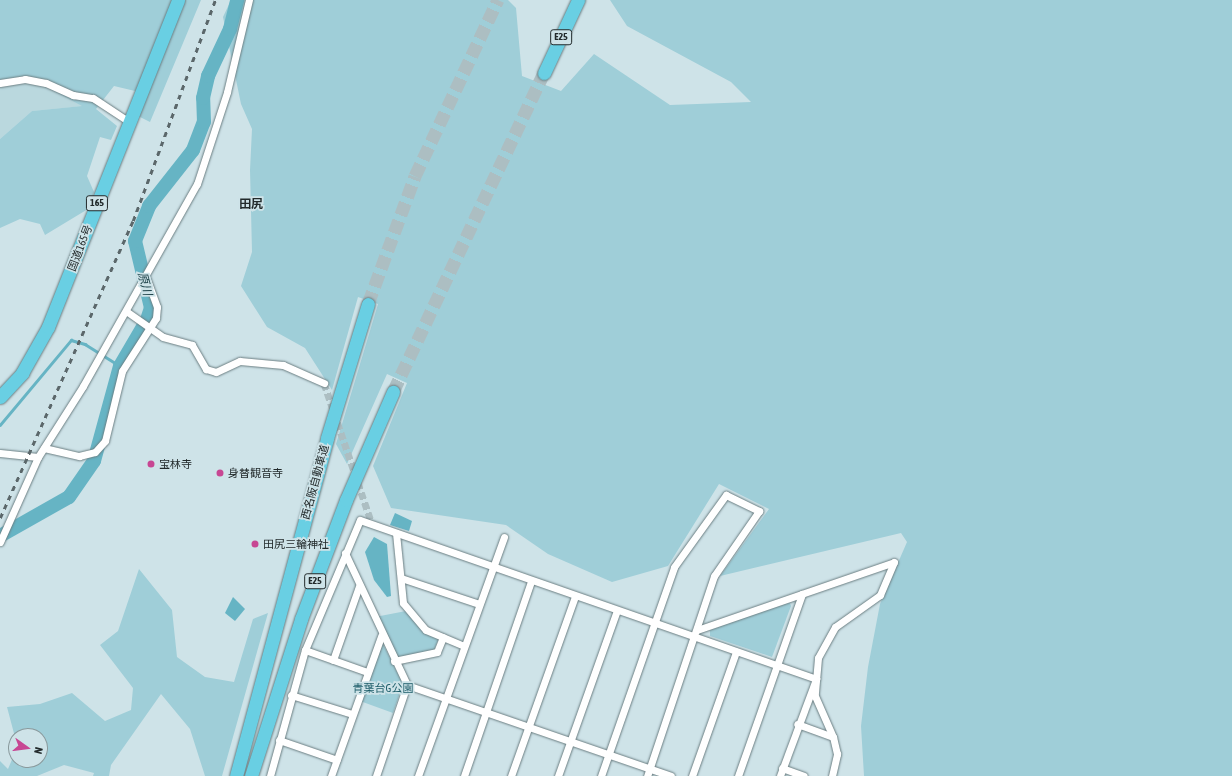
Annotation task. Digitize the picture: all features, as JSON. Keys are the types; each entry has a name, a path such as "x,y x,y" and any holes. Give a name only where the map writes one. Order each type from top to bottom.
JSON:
{"highway":[{"name":"国道165号","path":"0,397 22,373 48,327 128,121 178,0"},
{"name":"E25","path":"544,73 578,0"},
{"name":"西名阪自動車道","path":"236,776 327,438 368,304"},
{"name":"E25","path":"251,776 308,598 393,392"}],"street":[{"path":"0,542 38,457 126,311 197,184 227,92 249,0"},
{"path":"0,83 25,79 46,83 73,95 93,98 128,121"},
{"path":"44,448 79,456 95,452 105,441 122,371 156,318 158,306 146,276"},
{"path":"126,311 163,337 192,345 206,369 216,372 240,361 283,365 324,383"},
{"path":"0,453 38,457"},
{"path":"601,776 674,567 726,495 759,511 714,576 648,772"},
{"path":"270,776 278,740 305,650 360,520 616,610 655,623 696,633 736,652 816,679"},
{"path":"396,533 403,603 426,630 464,646"},
{"path":"418,776 492,566 504,537"},
{"path":"345,553 381,636 406,685 608,756 648,772 671,776"},
{"path":"696,633 894,562 873,602 835,628 827,638 818,658 815,696 833,737 837,754 832,776"},
{"path":"401,578 479,604"},
{"path":"464,776 531,581"},
{"path":"334,660 359,586"},
{"path":"738,776 802,594"},
{"path":"511,776 575,596"},
{"path":"558,776 616,610"},
{"path":"331,776 381,636"},
{"path":"394,661 436,652 442,637"},
{"path":"305,650 367,672"},
{"path":"692,776 736,652"},
{"path":"780,776 797,724 816,679"},
{"path":"376,776 406,685"},
{"path":"291,695 352,714"},
{"path":"797,724 833,737"},
{"path":"278,740 337,760"},
{"path":"782,768 804,776"}],"shaded area":[{"path":"31,79 83,106 32,111 0,139 0,83"},
{"path":"395,513 412,521 409,531 390,525"},
{"path":"374,537 387,544 391,596 387,597 374,580 365,552"},
{"path":"233,597 245,609 235,621 225,613"}],"green space":[{"path":"0,0 201,0 150,122 138,116 135,91 114,86 96,109 117,126 111,140 100,137 87,176 94,192 88,209 45,235 40,224 20,219 0,228 0,139 32,111 82,106 31,79 0,83"},
{"path":"231,0 508,0 516,8 522,76 561,91 594,54 670,105 751,102 731,82 627,26 610,0 1232,0 1232,776 864,776 861,726 868,667 880,604 907,542 901,533 720,576 769,509 719,484 668,566 612,582 548,554 506,525 391,508 373,466 407,383 387,374 347,464 336,444 378,304 358,297 332,390 305,348 267,327 241,286 252,252 250,170 252,129 241,104 223,17"},
{"path":"139,569 172,610 177,657 205,677 234,682 253,619 268,613 222,776 205,776 190,729 161,694 111,765 109,776 93,776 94,773 64,765 37,776 0,776 0,761 8,769 48,768 48,728 13,728 7,707 40,704 72,693 105,721 131,710 133,688 100,645 118,631"},
{"path":"789,601 791,606 772,657 710,636 710,630"},
{"path":"406,611 425,634 439,638 434,650 395,658 375,617"},
{"name":"青葉台G公園","path":"382,642 403,684 393,713 360,701"}],"waterway":[{"name":"原川","path":"0,536 69,497 94,461 120,366 147,320 151,308 135,241 149,206 193,150 204,122 203,98 208,76 230,29 237,0"},
{"path":"0,425 71,340 85,344 120,366"}],"tunnel":[{"path":"368,304 415,176 498,0"},
{"path":"393,392 544,73"},
{"path":"324,383 372,524"}],"railway":[{"path":"0,518 133,221 215,0"}],"place":[{"name":"宝林寺","path":"151,464"},
{"name":"身替観音寺","path":"220,473"},
{"name":"田尻三輪神社","path":"255,544"}],"district":[{"name":"田尻","path":"251,205"}]}
